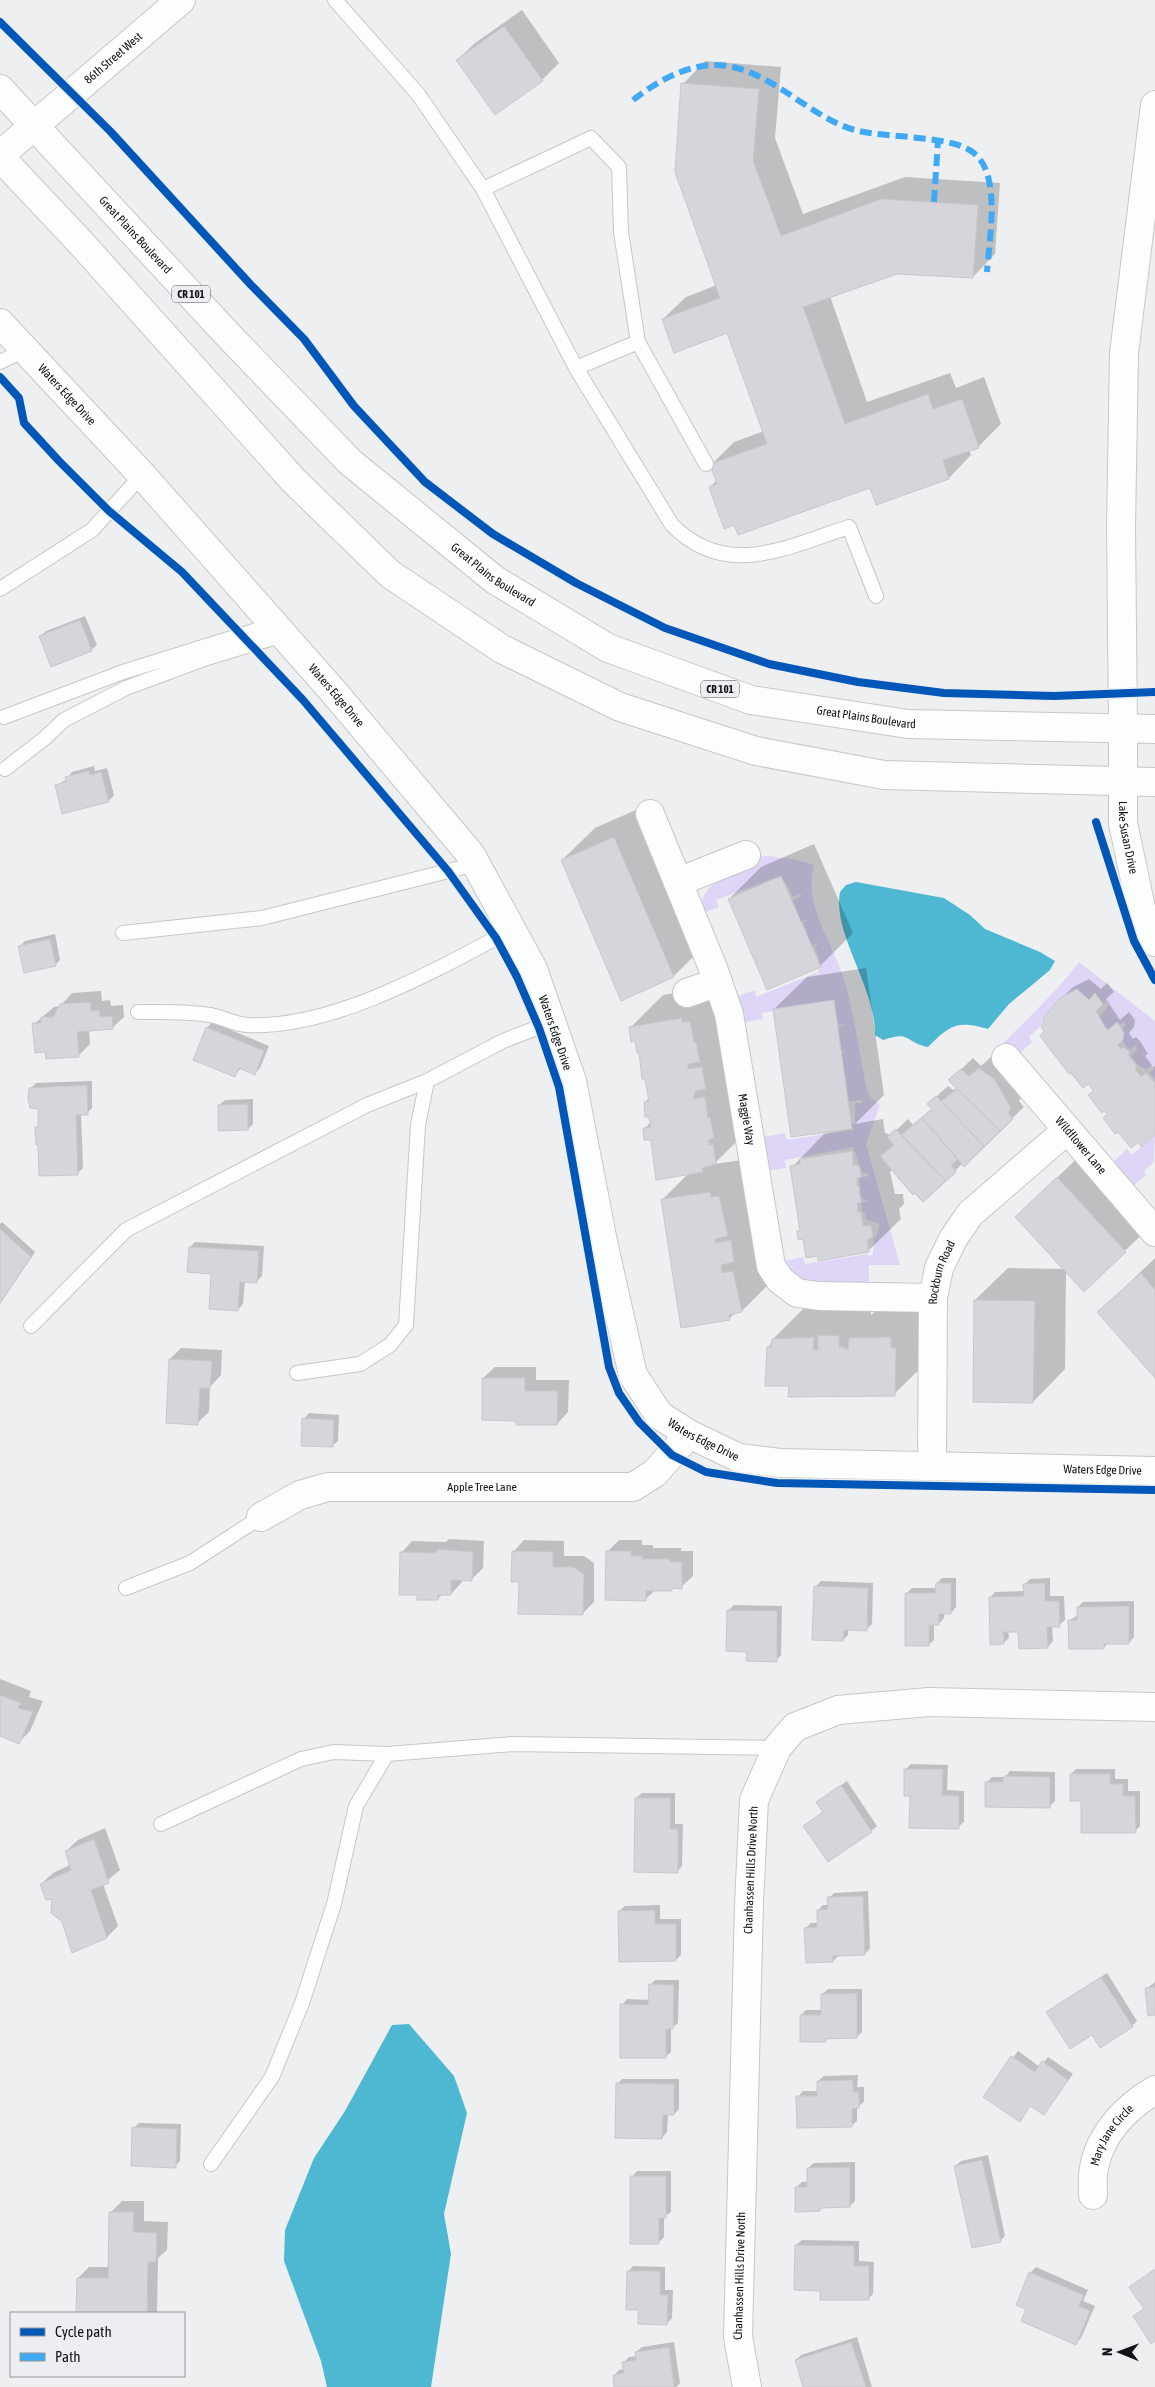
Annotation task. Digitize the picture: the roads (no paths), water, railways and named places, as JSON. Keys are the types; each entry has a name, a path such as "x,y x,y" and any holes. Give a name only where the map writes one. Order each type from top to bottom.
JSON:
{"main road":[{"name":"86th Street West","path":"0,156 34,124 181,0"},
{"name":"Great Plains Boulevard","path":"0,88 229,336 350,462 495,580 608,648 751,700 908,724 1155,729"},
{"name":"Lake Susan Drive","path":"1155,105 1124,353 1121,526 1123,728 1121,781 1123,823 1141,908 1155,942"},
{"path":"0,156 81,243 294,481 390,574 502,649 620,707 756,751 884,775 1155,782"},
{"name":"Waters Edge Drive","path":"0,323 142,475 278,630 458,840 476,864 532,969 572,1081 611,1280 633,1375 659,1415 689,1434 738,1458 780,1463 1155,1471"},
{"name":"Maggie Way","path":"650,814 718,982 730,1019 771,1266 779,1278 797,1293 819,1296 934,1298"},
{"path":"678,882 746,855"},
{"path":"687,993 718,982"},
{"name":"Wildflower Lane","path":"1006,1058 1155,1232"},
{"name":"Rockburn Road","path":"932,1465 934,1298 939,1268 953,1239 970,1214 1067,1130"},
{"name":"Apple Tree Lane","path":"261,1517 300,1495 328,1487 632,1487 655,1473 689,1434"},
{"name":"Chanhassen Hills Drive North","path":"747,2387 738,2337 749,1904 754,1800 777,1748 795,1727 838,1710 929,1702 1155,1707"},
{"name":"Mary Jane Circle","path":"1093,2195 1094,2168 1103,2142 1125,2111 1155,2090"}],"lane":[{"path":"335,0 418,94 483,189 576,368 672,525 684,537 707,551 731,556 757,555 848,527 876,596"},
{"path":"483,189 591,138 620,167 621,232 638,342 706,464"},
{"path":"576,368 638,342"},
{"path":"0,362 24,350"},
{"path":"0,589 92,530 142,475"},
{"path":"4,717 123,672 278,630"},
{"path":"5,769 45,738 64,720 126,688 278,630"},
{"path":"123,933 262,918 476,864"},
{"path":"138,1012 186,1011 212,1015 245,1025 283,1023 326,1016 446,965 511,930"},
{"path":"31,1326 126,1230 367,1105 427,1081 503,1041 552,1022"},
{"path":"297,1373 360,1364 390,1345 406,1325 418,1125 427,1081"},
{"path":"126,1588 190,1563 261,1517"},
{"path":"161,1824 301,1758 334,1752 387,1754 512,1744 777,1748"},
{"path":"210,2164 272,2077 302,2003 334,1904 356,1806 387,1754"}],"water":[{"path":"856,882 944,898 970,915 985,929 1040,952 1055,961 1050,970 1009,1004 988,1029 969,1025 955,1026 948,1029 928,1047 898,1036 883,1040 875,1035 869,999 842,925 839,908 840,892 846,885"},
{"path":"409,2024 454,2076 467,2113 444,2214 451,2254 431,2387 327,2387 321,2361 284,2261 285,2230 314,2158 345,2111 392,2025"}]}
